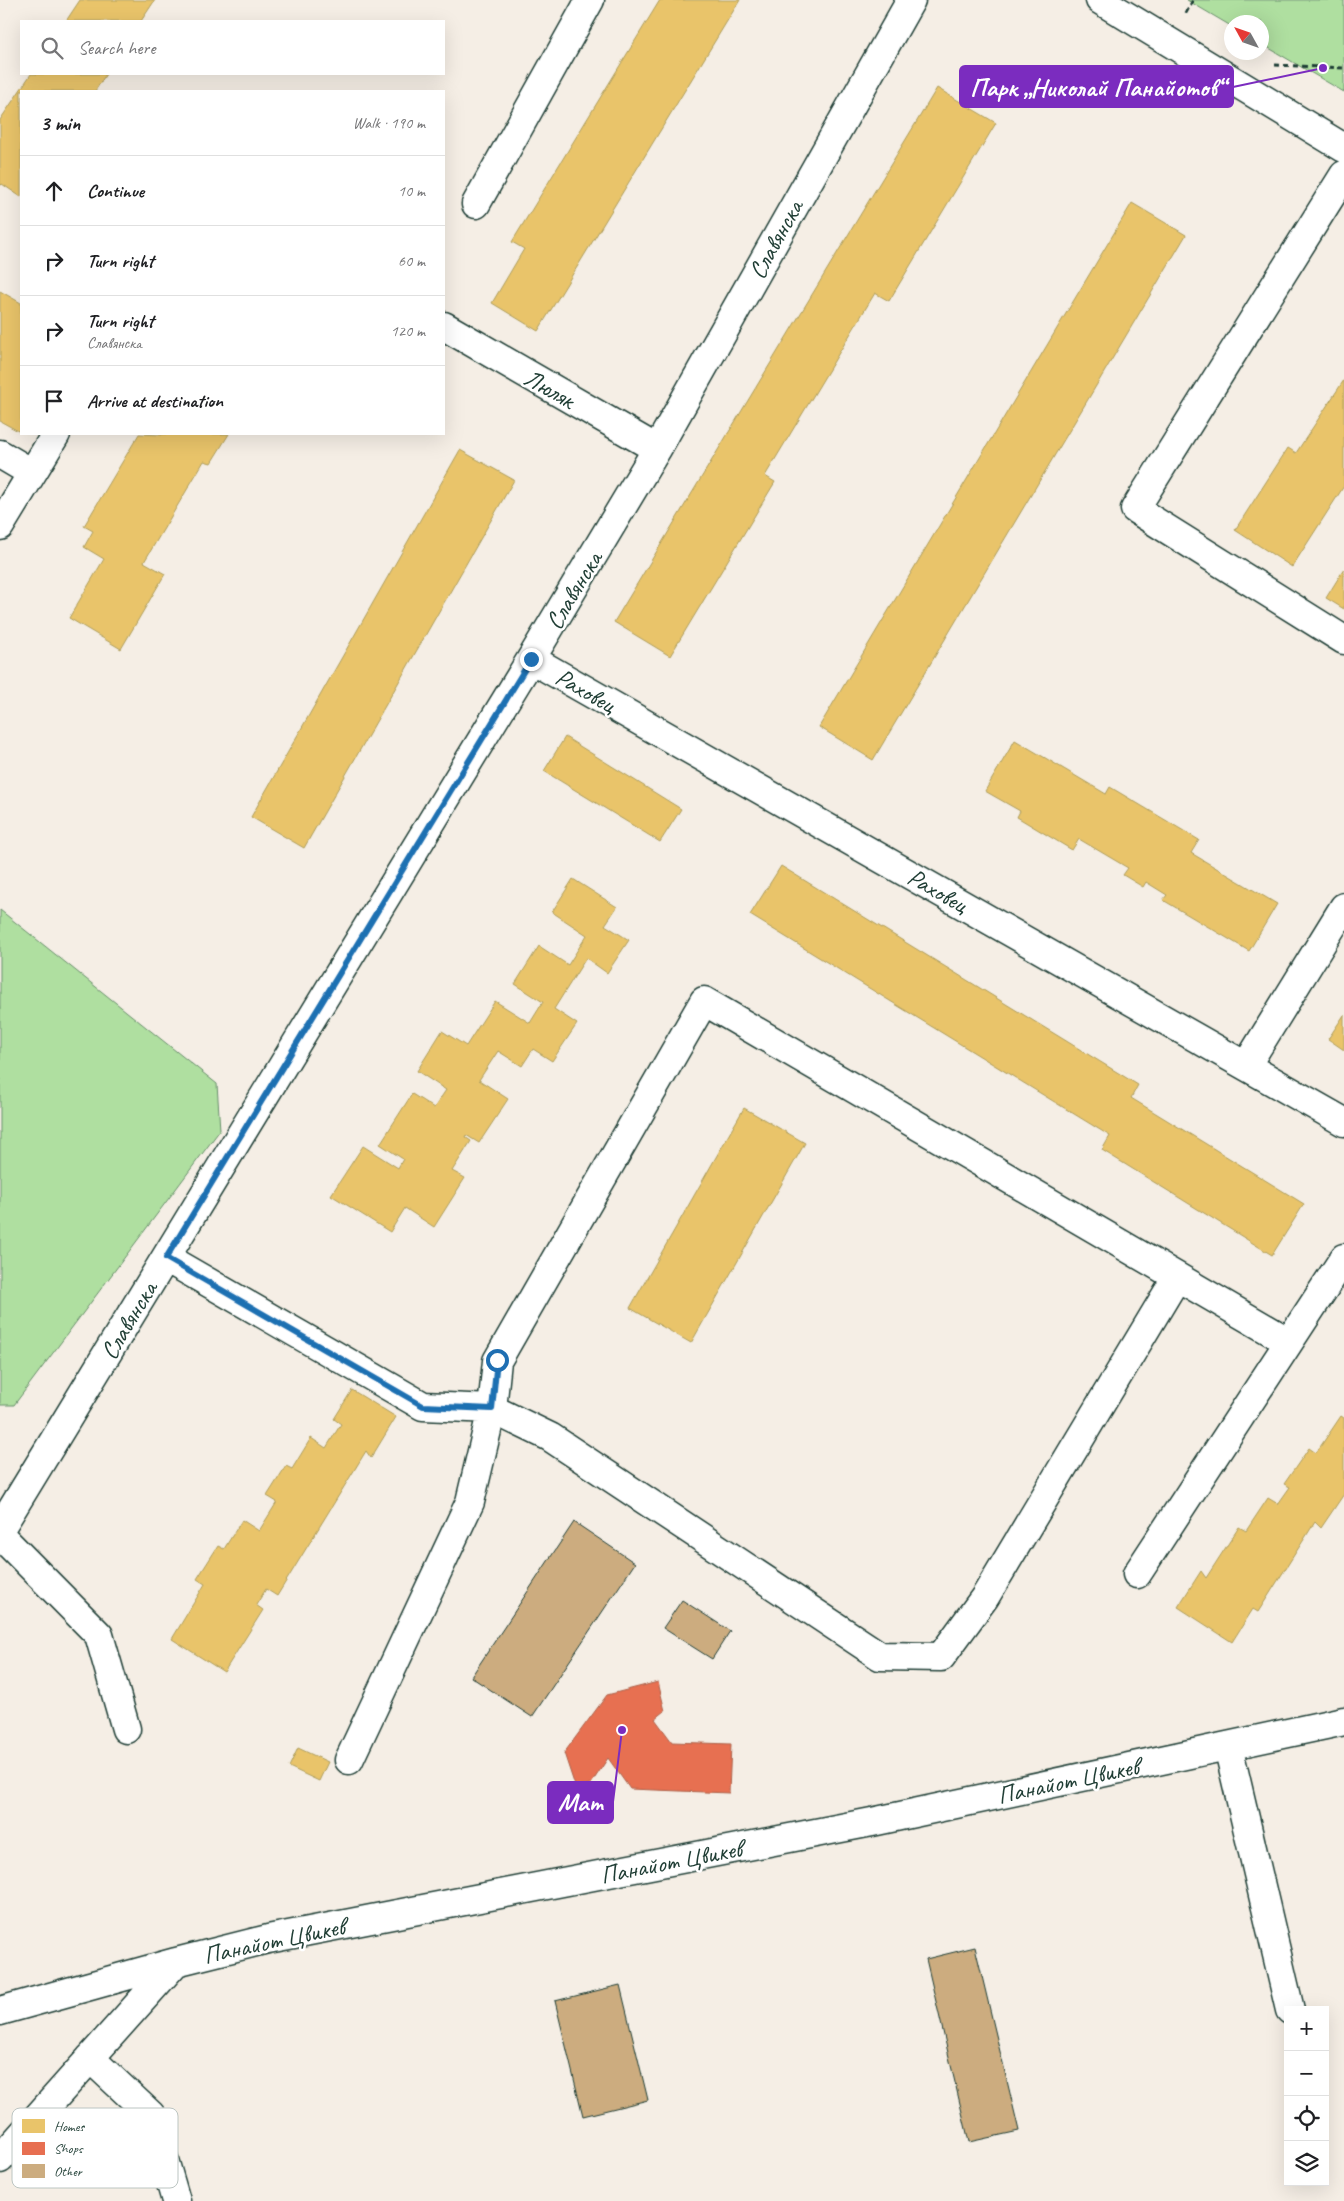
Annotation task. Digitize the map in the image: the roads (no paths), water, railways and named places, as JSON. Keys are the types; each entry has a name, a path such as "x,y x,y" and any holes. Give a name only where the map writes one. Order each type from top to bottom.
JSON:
{"street":[{"path":"476,204 590,0"},
{"name":"Славянска","path":"0,1529 657,449 911,0"},
{"path":"1100,0 1344,148"},
{"path":"1344,175 1135,509 1344,640"},
{"name":"Люляк","path":"445,327 657,449"},
{"path":"0,526 55,435"},
{"path":"0,454 32,473"},
{"name":"Раховец","path":"531,659 1344,1122"},
{"path":"1246,1066 1344,907"},
{"path":"349,1760 470,1502 492,1409 497,1360 704,1002 1289,1342"},
{"path":"166,1258 423,1406 492,1409 550,1437 880,1656 941,1657 985,1597 1177,1277"},
{"path":"1137,1574 1344,1258"},
{"path":"0,1535 99,1635 126,1729"},
{"name":"Панайот Цвикев","path":"0,2011 176,1962 268,1939 872,1822 1344,1721"},
{"path":"1228,1746 1289,2006"},
{"path":"45,2108 176,1962"},
{"path":"90,2058 143,2108"},
{"path":"0,2159 12,2146"},
{"path":"172,2188 176,2201"}],"place":[{"name":"Парк „Николай Панайотов“","path":"1323,68"},
{"name":"Мат","path":"622,1730"}]}
